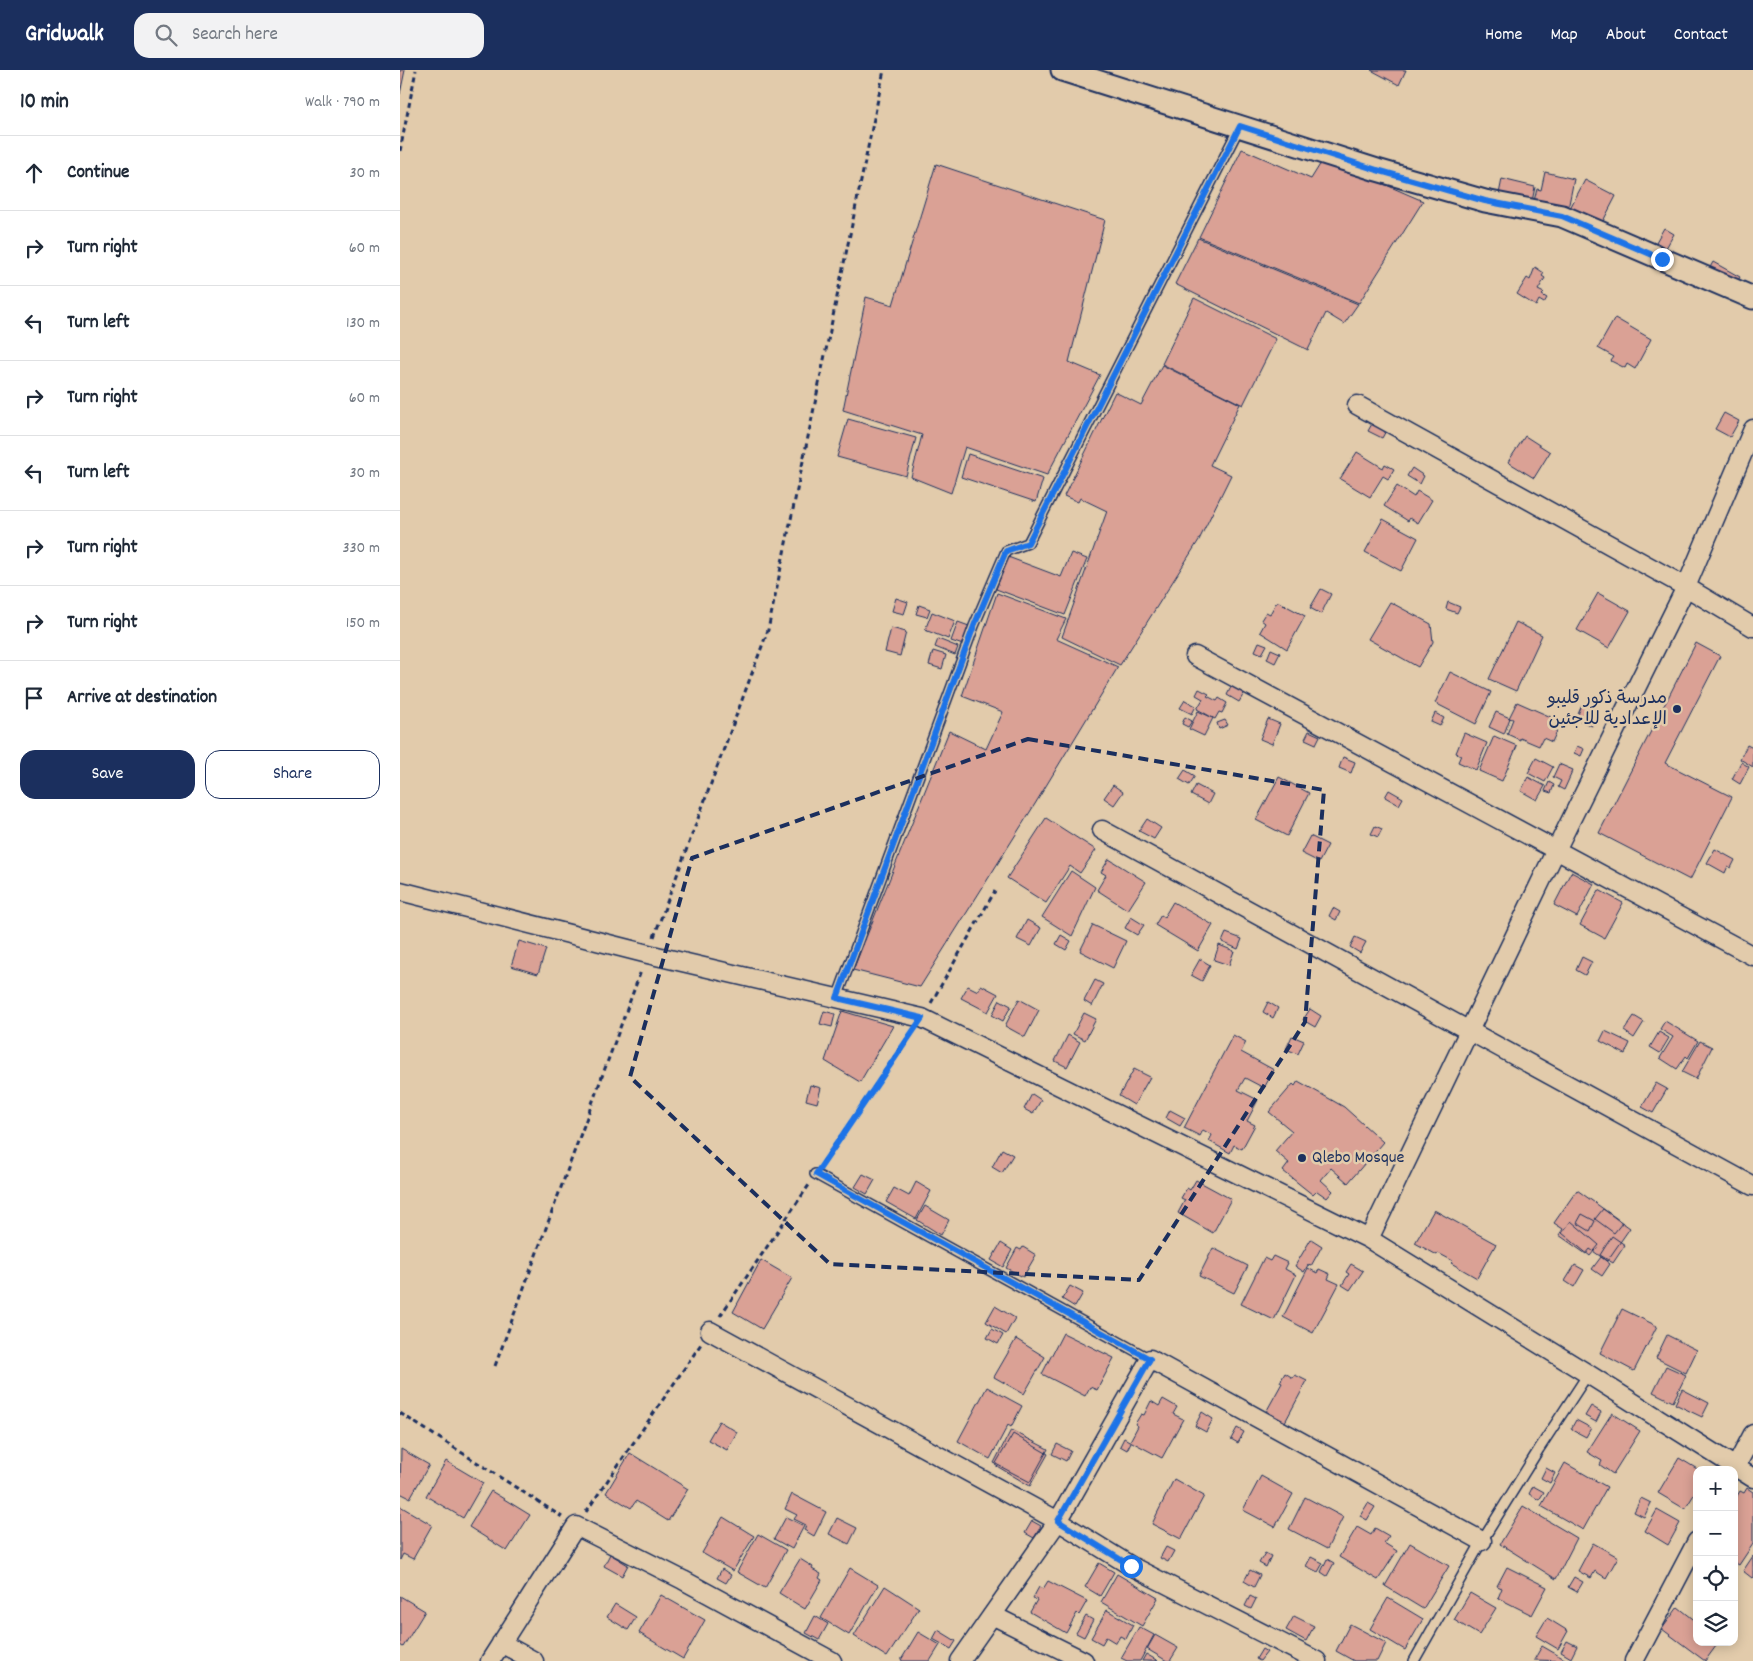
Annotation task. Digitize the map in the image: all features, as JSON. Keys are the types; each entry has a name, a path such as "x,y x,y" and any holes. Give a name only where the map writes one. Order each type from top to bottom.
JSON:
{"street":[{"path":"1062,70 1377,170 1485,201 1562,216 1753,298"},
{"path":"1357,405 1686,587 1753,627"},
{"path":"1369,1239 1556,850 1686,587 1753,429"},
{"path":"1195,656 1753,956"},
{"path":"1102,830 1753,1186"},
{"path":"400,891 648,954 922,1018 1369,1239 1588,1374 1730,1466"},
{"path":"710,1332 1058,1521 1131,1566 1317,1661"},
{"path":"960,1661 1058,1521 1150,1359 1482,1541"},
{"path":"1737,1466 1753,1434"},
{"path":"1738,1470 1753,1478"},
{"path":"490,1661 576,1526 683,1580 832,1661"},
{"path":"1634,1661 1693,1549"},
{"path":"992,1615 1084,1661"},
{"path":"501,1642 534,1661"}],"lane":[{"path":"837,998 974,626 1006,551 1028,543 1240,126"},
{"path":"816,1174 1150,1359"},
{"path":"1414,1661 1482,1541 1588,1374"}],"path":[{"path":"400,151 416,70"},
{"path":"495,1366 768,630 884,70"},
{"path":"400,1413 576,1526 710,1332 922,1018 995,891"}],"highlighted area":[{"path":"1028,739 1324,790 1305,1022 1139,1280 830,1264 630,1077 692,858"}],"building":[{"path":"400,70 405,70 400,94"},
{"path":"1371,70 1406,70 1399,85"},
{"path":"1242,149 1311,179 1324,158 1423,201 1359,303 1199,237"},
{"path":"936,164 1105,220 1069,362 1100,375 1047,475 965,447 951,493 911,477 922,435 843,410 866,297 893,305"},
{"path":"1545,172 1574,179 1568,209 1534,201 1537,189 1541,190"},
{"path":"1502,179 1535,187 1531,206 1498,199"},
{"path":"1585,180 1616,196 1600,227 1569,210"},
{"path":"1664,228 1674,234 1666,248 1656,242"},
{"path":"1198,238 1358,304 1344,324 1326,313 1308,350 1175,284"},
{"path":"1713,262 1740,277 1734,288 1707,273"},
{"path":"1535,267 1544,273 1542,276 1545,278 1538,290 1544,293 1542,295 1547,298 1544,303 1539,300 1536,306 1517,294 1527,278 1530,280"},
{"path":"1194,298 1276,339 1243,405 1162,364"},
{"path":"1615,318 1651,339 1635,369 1627,364 1625,368 1611,361 1614,357 1598,348"},
{"path":"1162,365 1240,404 1210,465 1231,475 1199,540 1120,665 1062,637 1107,511 1080,498 1078,502 1064,496 1115,392 1141,405"},
{"path":"1724,413 1739,421 1730,437 1715,429"},
{"path":"848,419 916,438 906,476 837,457"},
{"path":"1373,422 1387,429 1382,438 1368,431"},
{"path":"1525,436 1550,452 1534,478 1508,462"},
{"path":"1357,452 1383,468 1385,464 1394,469 1388,479 1383,476 1370,497 1340,479"},
{"path":"968,454 1043,479 1036,502 961,477"},
{"path":"1412,468 1424,476 1420,484 1407,476"},
{"path":"1397,486 1414,497 1417,491 1432,500 1418,523 1410,518 1408,521 1384,506"},
{"path":"1383,519 1418,538 1401,571 1365,552"},
{"path":"1071,553 1087,559 1065,615 996,589 1008,557 1061,577"},
{"path":"1321,589 1331,594 1321,614 1310,608"},
{"path":"997,593 1066,619 1056,639 1118,667 1035,804 920,987 853,970 949,731 986,749 1003,712 962,696"},
{"path":"1598,593 1630,611 1609,648 1577,630"},
{"path":"896,598 908,602 904,614 892,611"},
{"path":"1277,601 1305,616 1287,649 1260,632 1265,623 1261,620 1266,612 1270,614"},
{"path":"1390,602 1431,624 1433,642 1418,667 1368,639"},
{"path":"1448,602 1460,607 1457,613 1446,609"},
{"path":"919,605 930,609 927,617 916,614"},
{"path":"932,612 955,621 948,639 925,630"},
{"path":"958,622 969,626 963,645 951,641"},
{"path":"1516,622 1542,635 1516,691 1489,679"},
{"path":"891,628 906,632 900,656 885,652"},
{"path":"938,639 958,647 955,655 935,647"},
{"path":"1259,642 1267,645 1262,654 1255,651"},
{"name":"مدرسة ذكور قليبو الإعدادية للاجئين","path":"1696,643 1720,656 1665,763 1732,797 1690,880 1599,833"},
{"path":"1271,649 1280,653 1275,663 1267,659"},
{"path":"933,651 946,655 942,669 929,665"},
{"path":"1450,672 1491,692 1476,724 1435,703"},
{"path":"1233,683 1246,690 1239,702 1227,695"},
{"path":"1199,689 1217,701 1219,698 1227,703 1222,713 1219,712 1215,719 1197,709 1203,699 1196,695"},
{"path":"1185,700 1196,706 1192,714 1180,708"},
{"path":"1517,702 1551,717 1547,726 1557,731 1552,742 1543,738 1539,746 1507,734 1513,719 1509,718"},
{"path":"1582,705 1591,709 1589,714 1596,717 1592,726 1576,719"},
{"path":"1198,711 1213,718 1204,736 1189,729"},
{"path":"1496,712 1510,718 1504,734 1489,727"},
{"path":"1435,713 1444,718 1440,726 1431,722"},
{"path":"1185,717 1192,721 1188,727 1182,724"},
{"path":"1268,719 1280,724 1272,744 1260,739"},
{"path":"1225,720 1228,725 1219,729 1217,723"},
{"path":"1309,731 1320,736 1316,744 1305,739"},
{"path":"1464,733 1487,743 1476,770 1458,762 1461,755 1456,753"},
{"path":"1494,736 1517,746 1502,781 1479,771"},
{"path":"1747,745 1753,748 1753,767 1740,759"},
{"path":"1577,746 1584,749 1581,756 1574,753"},
{"path":"1343,757 1355,762 1351,773 1339,768"},
{"path":"1536,758 1553,767 1545,782 1528,773"},
{"path":"1741,762 1749,767 1740,784 1732,779"},
{"path":"1559,764 1573,770 1564,790 1558,787 1561,781 1553,777"},
{"path":"1185,770 1195,776 1189,785 1179,779"},
{"path":"1279,777 1309,793 1287,836 1256,820"},
{"path":"1528,777 1545,786 1537,800 1521,791"},
{"path":"1549,782 1554,785 1551,793 1545,791"},
{"path":"1113,785 1123,792 1114,805 1104,798"},
{"path":"1196,785 1213,794 1208,804 1191,795"},
{"path":"1389,790 1403,798 1399,805 1385,797"},
{"path":"1046,818 1096,850 1080,873 1070,866 1046,903 1007,878"},
{"path":"1147,819 1161,828 1154,839 1139,831"},
{"path":"1375,826 1382,829 1378,837 1371,834"},
{"path":"1310,836 1328,845 1319,862 1301,853"},
{"path":"1715,849 1735,860 1731,868 1728,866 1725,873 1707,863"},
{"path":"1109,859 1146,882 1128,910 1097,890 1106,875 1101,872"},
{"path":"1071,871 1095,887 1072,936 1042,917"},
{"path":"1571,872 1594,884 1577,917 1554,905"},
{"path":"1599,890 1623,903 1604,938 1580,925"},
{"path":"1173,902 1213,925 1198,951 1155,925 1161,915 1164,917"},
{"path":"1333,908 1340,912 1336,920 1329,916"},
{"path":"1131,917 1144,925 1137,935 1125,928"},
{"path":"1027,920 1041,928 1031,946 1017,939"},
{"path":"1093,925 1126,941 1113,968 1080,951"},
{"path":"1226,933 1242,939 1238,949 1222,942"},
{"path":"1061,935 1071,941 1066,950 1056,944"},
{"path":"1355,937 1366,942 1360,953 1350,947"},
{"path":"519,941 546,949 538,974 511,966"},
{"path":"1219,945 1234,951 1229,965 1214,960"},
{"path":"1582,957 1592,962 1585,975 1576,970"},
{"path":"1200,959 1210,965 1202,981 1191,975"},
{"path":"1095,980 1103,984 1092,1006 1084,1001"},
{"path":"981,985 998,994 988,1012 961,998 968,986 978,991"},
{"path":"1019,999 1039,1010 1025,1037 1005,1026"},
{"path":"1000,1000 1011,1006 1003,1021 992,1015"},
{"path":"1268,1002 1278,1008 1273,1018 1263,1012"},
{"path":"1310,1009 1321,1016 1315,1027 1303,1020"},
{"path":"824,1011 835,1014 832,1027 820,1024"},
{"path":"842,1011 893,1026 860,1082 825,1061"},
{"path":"1084,1013 1096,1019 1085,1040 1073,1034"},
{"path":"1634,1016 1644,1022 1634,1038 1624,1031"},
{"path":"1665,1021 1698,1041 1688,1058 1686,1056 1677,1069 1660,1058 1673,1037 1660,1029"},
{"path":"1605,1031 1630,1043 1625,1054 1600,1041"},
{"path":"1659,1032 1669,1038 1660,1053 1650,1047"},
{"path":"1068,1035 1080,1042 1067,1067 1055,1061"},
{"path":"1233,1035 1246,1042 1241,1052 1274,1070 1264,1088 1245,1078 1238,1090 1258,1100 1247,1121 1255,1125 1242,1149 1234,1145 1230,1153 1209,1141 1212,1135 1203,1130 1200,1136 1184,1128"},
{"path":"1292,1036 1304,1041 1298,1054 1286,1049"},
{"path":"1700,1041 1712,1047 1696,1079 1682,1072"},
{"path":"1134,1069 1150,1077 1134,1105 1119,1096"},
{"path":"1298,1081 1344,1107 1383,1142 1348,1183 1331,1168 1321,1180 1333,1191 1327,1198 1317,1191 1313,1195 1283,1171 1289,1163 1275,1151 1292,1131 1269,1112 1293,1084 1295,1086"},
{"path":"1656,1083 1667,1089 1653,1113 1642,1107"},
{"path":"810,1085 821,1088 817,1103 806,1100"},
{"path":"1032,1094 1041,1100 1033,1114 1024,1109"},
{"path":"1170,1110 1185,1118 1180,1126 1166,1118"},
{"path":"1002,1149 1013,1155 1002,1173 992,1167"},
{"path":"863,1174 875,1180 867,1194 855,1187"},
{"path":"1196,1180 1231,1199 1213,1233 1178,1213 1185,1200 1181,1198 1187,1188 1190,1190"},
{"path":"916,1182 931,1191 916,1219 886,1202 894,1188 909,1196"},
{"path":"1577,1190 1630,1228 1607,1261 1590,1249 1586,1254 1559,1235 1563,1229 1554,1223"},
{"path":"925,1206 949,1220 941,1235 917,1220"},
{"path":"1603,1209 1622,1223 1614,1233 1595,1219"},
{"path":"1434,1210 1496,1244 1477,1278 1451,1263 1453,1261 1415,1243"},
{"path":"1582,1214 1595,1221 1590,1231 1577,1223"},
{"path":"1571,1221 1599,1245 1590,1256 1562,1233"},
{"path":"1612,1236 1625,1245 1613,1263 1600,1255"},
{"path":"1311,1239 1322,1246 1311,1266 1308,1265 1304,1272 1295,1266"},
{"path":"1001,1243 1012,1250 1003,1267 991,1260"},
{"path":"1023,1247 1036,1255 1023,1277 1006,1268 1017,1248 1021,1250"},
{"path":"1213,1248 1248,1266 1234,1293 1199,1276"},
{"path":"1273,1256 1288,1263 1285,1269 1296,1275 1274,1320 1241,1304 1264,1258 1270,1261"},
{"path":"1601,1257 1610,1264 1602,1276 1592,1269"},
{"path":"761,1260 792,1278 762,1329 733,1312"},
{"path":"1351,1264 1363,1271 1350,1290 1342,1285 1349,1274 1346,1272"},
{"path":"1575,1265 1584,1270 1574,1287 1565,1281"},
{"path":"1308,1268 1317,1273 1319,1269 1330,1274 1328,1279 1339,1284 1313,1333 1283,1317"},
{"path":"1070,1286 1083,1293 1075,1307 1062,1299"},
{"path":"995,1306 1015,1318 1006,1334 986,1322"},
{"path":"1622,1309 1657,1326 1634,1371 1600,1353"},
{"path":"992,1329 1003,1335 998,1344 987,1338"},
{"path":"1063,1333 1114,1358 1097,1390 1090,1387 1085,1396 1042,1374"},
{"path":"1667,1335 1697,1350 1686,1373 1656,1358"},
{"path":"1016,1339 1045,1357 1024,1394 994,1377"},
{"path":"1666,1366 1686,1375 1673,1402 1653,1392"},
{"path":"1285,1373 1293,1378 1295,1375 1307,1381 1285,1422 1266,1412 1282,1383 1280,1382"},
{"path":"987,1387 1022,1406 1011,1427 1008,1425 990,1459 958,1441"},
{"path":"1682,1389 1709,1403 1702,1417 1675,1404"},
{"path":"1163,1399 1177,1407 1173,1414 1183,1419 1162,1458 1130,1441 1138,1426 1135,1424 1141,1414 1144,1415 1151,1401 1159,1406"},
{"path":"1591,1406 1601,1412 1596,1422 1585,1416"},
{"path":"1202,1412 1213,1419 1206,1432 1195,1426"},
{"path":"1612,1413 1640,1431 1613,1474 1600,1465 1602,1461 1587,1452"},
{"path":"1576,1420 1591,1428 1586,1437 1571,1429"},
{"path":"719,1421 737,1432 727,1450 708,1440"},
{"path":"1237,1428 1244,1432 1238,1443 1231,1439"},
{"path":"1011,1430 1048,1449 1030,1482 994,1463"},
{"path":"1013,1434 1048,1454 1030,1486 995,1465"},
{"path":"1124,1438 1131,1442 1127,1450 1120,1446"},
{"path":"1057,1444 1071,1451 1066,1461 1052,1454"},
{"path":"401,1449 429,1465 410,1498 400,1493"},
{"path":"630,1453 688,1489 668,1521 636,1501 631,1508 606,1493"},
{"path":"1679,1458 1693,1466 1693,1496 1685,1509 1658,1493"},
{"path":"446,1461 483,1483 463,1518 426,1496"},
{"path":"1565,1463 1607,1487 1583,1530 1541,1506"},
{"path":"1546,1468 1555,1473 1550,1483 1541,1478"},
{"path":"1261,1476 1293,1494 1275,1527 1243,1510"},
{"path":"1174,1479 1204,1496 1181,1539 1152,1524"},
{"path":"1533,1486 1544,1492 1539,1500 1529,1494"},
{"path":"1747,1488 1753,1492 1753,1544 1739,1565 1738,1494 1740,1491 1744,1493"},
{"path":"491,1491 530,1515 507,1551 469,1527"},
{"path":"792,1494 826,1512 814,1536 804,1530 806,1525 794,1519 797,1515 785,1509"},
{"path":"1305,1497 1343,1517 1327,1549 1289,1529"},
{"path":"1641,1498 1651,1503 1644,1517 1634,1512"},
{"path":"1368,1503 1375,1507 1367,1520 1360,1516"},
{"path":"400,1506 432,1525 413,1559 403,1554 400,1560"},
{"path":"1523,1506 1577,1538 1556,1579 1500,1544"},
{"path":"1657,1510 1680,1523 1668,1545 1645,1531"},
{"path":"723,1517 754,1536 733,1571 702,1553"},
{"path":"786,1517 804,1526 792,1549 774,1539"},
{"path":"837,1518 857,1528 849,1544 829,1534"},
{"path":"1032,1521 1041,1526 1034,1538 1025,1533"},
{"path":"1357,1527 1371,1535 1375,1528 1389,1536 1384,1543 1397,1551 1378,1580 1339,1557"},
{"path":"758,1534 786,1550 765,1588 737,1572"},
{"path":"1410,1543 1449,1566 1423,1609 1385,1586"},
{"path":"1593,1543 1618,1557 1606,1578 1595,1571 1591,1578 1578,1571"},
{"path":"1166,1547 1174,1551 1168,1562 1160,1558"},
{"path":"1265,1553 1271,1556 1266,1567 1259,1563"},
{"path":"610,1554 628,1565 622,1576 604,1566"},
{"path":"1753,1556 1753,1577 1752,1578 1743,1571"},
{"path":"1311,1557 1323,1563 1318,1572 1306,1566"},
{"path":"800,1559 821,1574 819,1578 822,1580 805,1609 779,1593"},
{"path":"1327,1559 1334,1563 1327,1576 1321,1572"},
{"path":"1099,1563 1114,1572 1100,1596 1085,1587"},
{"path":"1507,1567 1547,1587 1532,1615 1498,1598 1502,1588 1497,1586"},
{"path":"850,1568 878,1585 849,1635 821,1618"},
{"path":"722,1569 731,1575 726,1583 717,1578"},
{"path":"1250,1570 1260,1575 1254,1587 1244,1581"},
{"path":"1117,1574 1158,1598 1142,1626 1101,1602"},
{"path":"1574,1577 1583,1582 1577,1592 1568,1587"},
{"path":"1048,1581 1087,1601 1079,1615 1077,1613 1066,1633 1030,1612 1037,1600 1033,1598 1039,1587 1043,1589"},
{"path":"885,1586 919,1608 887,1657 854,1636"},
{"path":"1470,1593 1496,1608 1479,1635 1454,1620"},
{"path":"661,1595 705,1620 683,1659 639,1633"},
{"path":"400,1596 425,1611 403,1647 400,1645"},
{"path":"1250,1596 1256,1599 1251,1609 1245,1606"},
{"path":"1388,1598 1423,1619 1405,1650 1370,1629"},
{"path":"615,1604 636,1617 628,1630 607,1617"},
{"path":"1678,1607 1693,1619 1693,1646 1716,1646 1705,1661 1662,1629"},
{"path":"1107,1610 1133,1625 1126,1639 1120,1636 1116,1643 1106,1637 1102,1644 1091,1638"},
{"path":"815,1616 828,1624 819,1640 806,1633"},
{"path":"1086,1616 1093,1620 1084,1637 1076,1633"},
{"path":"1294,1616 1314,1626 1306,1641 1286,1630"},
{"path":"1547,1618 1568,1631 1558,1649 1536,1636"},
{"path":"1350,1624 1386,1643 1377,1661 1354,1661 1336,1651"},
{"path":"1139,1627 1154,1635 1140,1661 1127,1661 1121,1658"},
{"path":"938,1630 956,1641 951,1649 933,1639"},
{"path":"918,1632 940,1645 930,1661 901,1660"},
{"path":"1155,1635 1178,1648 1170,1661 1147,1649"},
{"path":"1567,1641 1577,1646 1571,1658 1561,1652"},
{"path":"1542,1646 1568,1661 1534,1660"},
{"path":"1262,1649 1267,1652 1260,1661 1256,1659"},
{"path":"1146,1654 1158,1661 1142,1661"}],"place":[{"name":"مدرسة ذكور قليبو الإعدادية للاجئين","path":"1677,709"},
{"name":"Qlebo Mosque","path":"1302,1158"}],"route":[{"path":"1131,1566 1058,1521 1150,1359 816,1174 922,1018 837,998 974,626 1006,551 1028,543 1240,126 1377,170 1485,201 1562,216 1662,259"}]}
